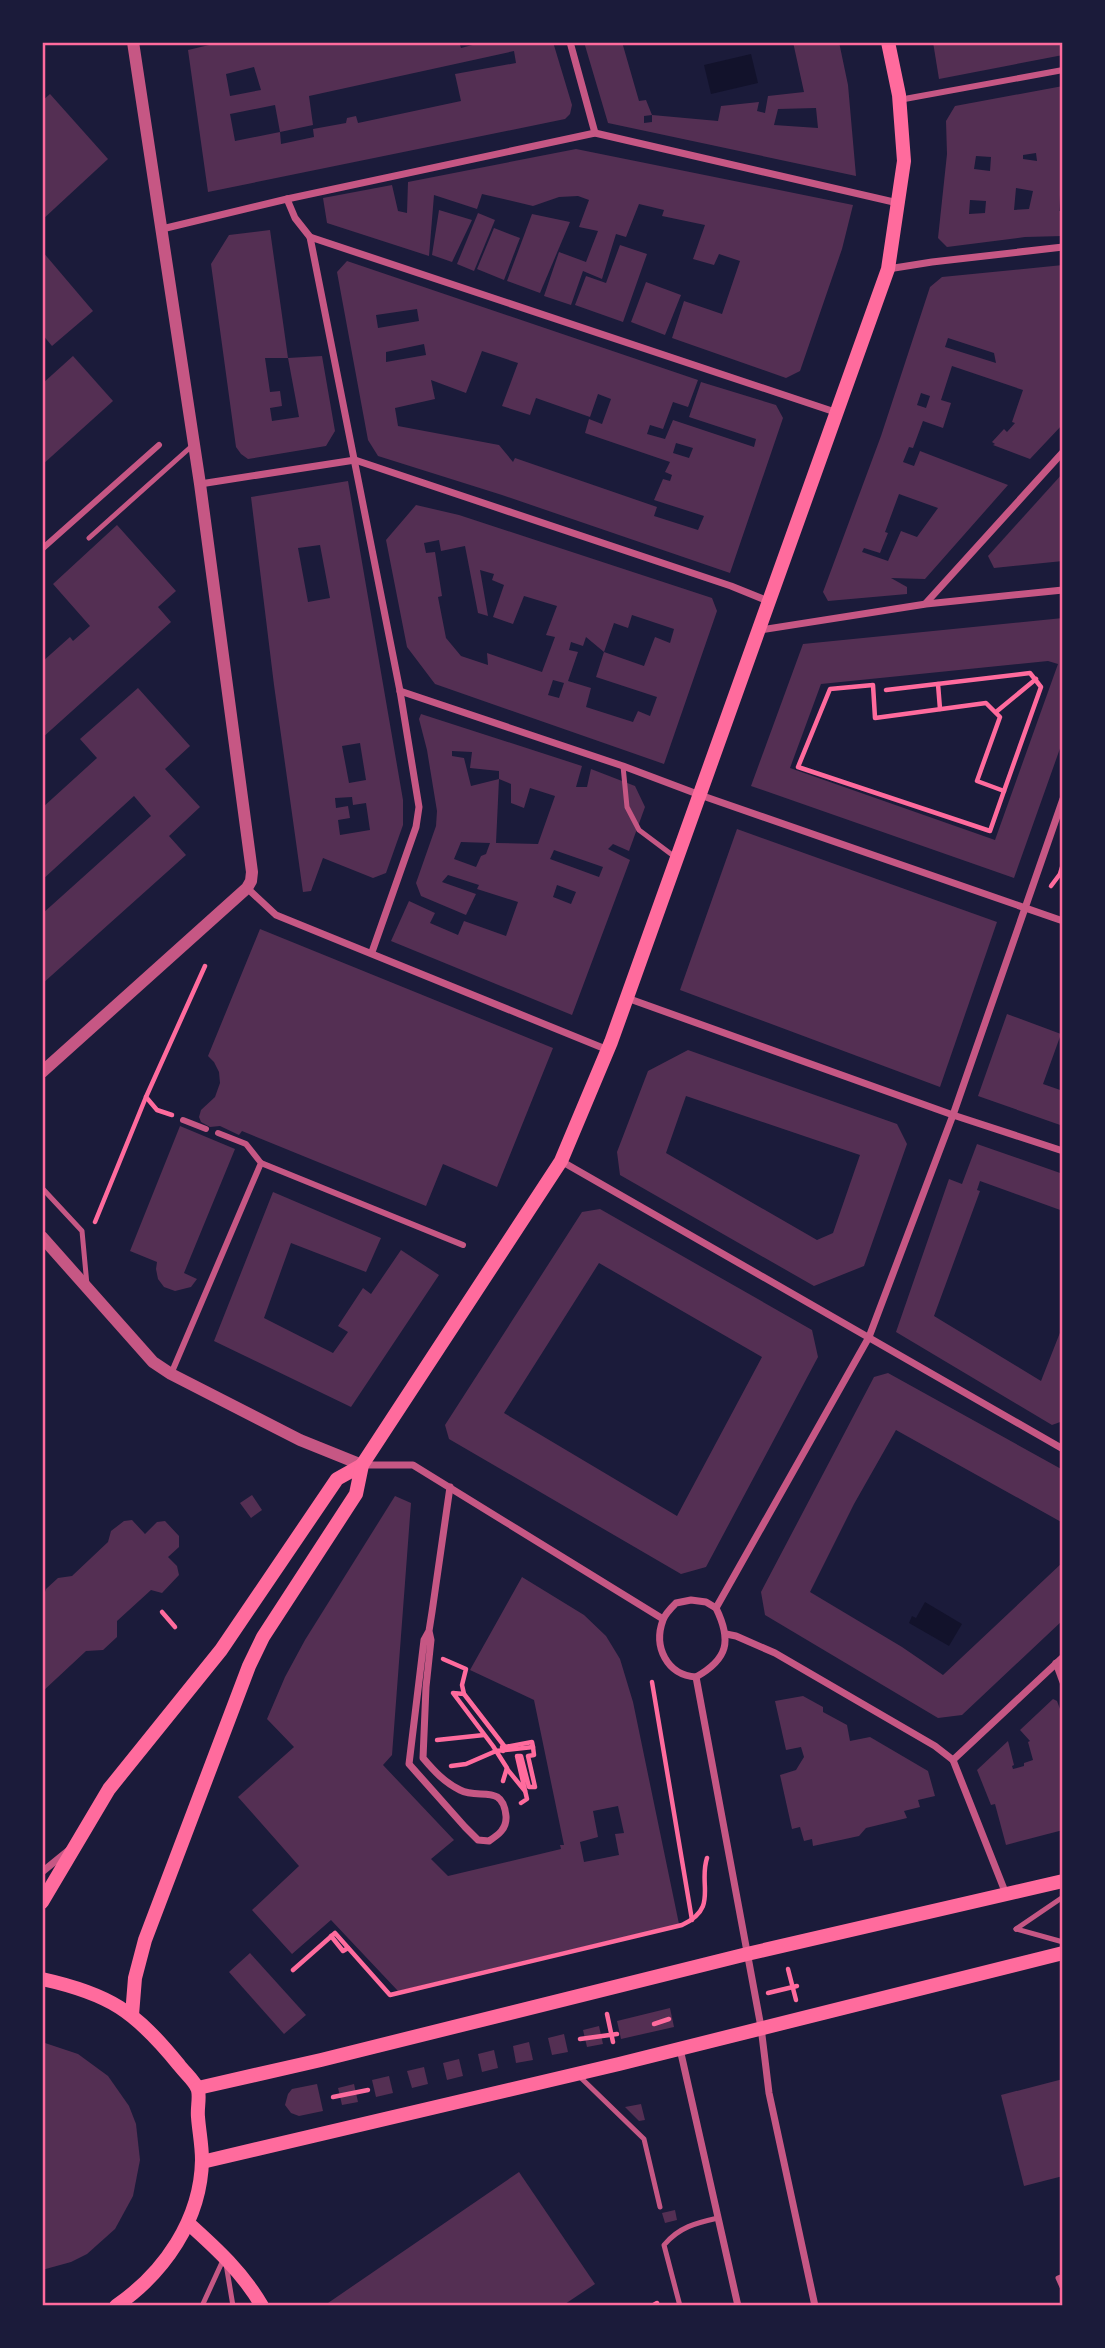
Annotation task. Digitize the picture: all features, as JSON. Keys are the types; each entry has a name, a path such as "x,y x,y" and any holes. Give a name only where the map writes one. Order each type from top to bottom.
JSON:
{"main road":[{"path":"132,2015 135,1978 145,1940 249,1666 263,1637 356,1494 362,1465 561,1161 608,1050 888,269 904,161 898,100 888,42"},
{"path":"42,1902 109,1789 221,1650 337,1479 362,1465"},
{"path":"198,2088 747,1954 1063,1881"},
{"path":"202,2162 680,2049 1063,1953"},
{"path":"42,1979 92,1992 132,2015 161,2043 198,2088 202,2162 198,2193 188,2223 168,2257 149,2279 116,2306"},
{"path":"188,2223 225,2256 249,2283 262,2306"}],"street":[{"path":"42,1072 247,888 252,872 200,484 132,42"},
{"path":"569,42 595,133"},
{"path":"898,100 1063,71"},
{"path":"162,229 286,199 595,133 898,203"},
{"path":"286,199 295,218 310,237 400,691 418,817 372,952"},
{"path":"310,237 838,413"},
{"path":"888,269 1063,247"},
{"path":"42,549 159,445"},
{"path":"926,604 1063,452"},
{"path":"200,484 355,460 731,586 768,601"},
{"path":"759,631 926,604 1063,590"},
{"path":"400,691 1063,921"},
{"path":"716,1608 869,1337 953,1115 1063,799"},
{"path":"247,888 276,915 608,1050"},
{"path":"626,998 953,1115 1063,1151"},
{"path":"183,1119 206,1129"},
{"path":"218,1133 246,1144 261,1163 463,1245"},
{"path":"561,1161 1063,1449"},
{"path":"171,1374 261,1163"},
{"path":"42,1237 153,1362 171,1374 300,1440 362,1465 413,1465 663,1619"},
{"path":"429,1631 431,1640 423,1758 442,1780 464,1792 498,1797 503,1804 506,1823 500,1834 489,1841 478,1840 409,1764 424,1640 429,1631 450,1487"},
{"path":"676,1602 706,1602 716,1608 726,1634 723,1653 713,1667 696,1677 678,1673 664,1658 659,1640 663,1619 676,1602"},
{"path":"726,1634 786,1659 935,1746 953,1760 1006,1894"},
{"path":"953,1760 1063,1657"},
{"path":"1056,1663 1063,1682"},
{"path":"696,1677 761,2027 769,2093 815,2306"},
{"path":"42,1872 75,1845"},
{"path":"1046,1885 1063,1875"},
{"path":"680,2049 738,2306"}],"lane":[{"path":"89,538 194,444"},
{"path":"622,766 627,807 639,830 677,859"},
{"path":"42,1188 82,1231 88,1288"},
{"path":"1063,1897 1016,1929 1063,1942"},
{"path":"577,2074 644,2139 660,2207"},
{"path":"680,2306 664,2245 675,2233 694,2224 718,2218"},
{"path":"202,2306 225,2256"},
{"path":"225,2256 233,2306"},
{"path":"1063,2276 1059,2278 1063,2290"}],"path":[{"path":"886,690 1030,673 1036,679 1041,687 990,831 798,767 830,689 873,685 875,718 986,703 1000,717 977,781 1004,791"},
{"path":"996,712 1036,679"},
{"path":"938,684 940,709"},
{"path":"1051,886 1060,874 1063,864"},
{"path":"84,1249 146,1097 205,966"},
{"path":"146,1097 157,1110"},
{"path":"162,1612 175,1627"},
{"path":"438,1656 466,1669 458,1694"},
{"path":"652,1682 692,1920"},
{"path":"445,1693 458,1694 504,1749"},
{"path":"458,1694 525,1791"},
{"path":"443,1739 485,1735"},
{"path":"446,1766 466,1764 504,1749 533,1747 534,1755 528,1756 535,1787 529,1787 522,1756 517,1756 527,1799 521,1803"},
{"path":"503,1781 507,1768"},
{"path":"293,1970 335,1933 390,1994 682,1925 692,1920 700,1911 705,1899 707,1889 704,1869 707,1858"},
{"path":"788,1969 796,2000"},
{"path":"763,1994 797,1986"},
{"path":"607,2014 613,2042"},
{"path":"608,2032 580,2039 617,2034"},
{"path":"334,2098 368,2090 334,2098"},
{"path":"652,2306 657,2302 658,2306"}],"shaded area":[{"path":"751,54 758,83 711,94 704,65"},
{"path":"925,1602 962,1624 949,1646 909,1623 912,1616 916,1618"}],"building":[{"path":"222,42 459,42 461,48 484,42 553,42 572,105 570,114 565,119 208,192 188,50","holes":["514,51 516,63 455,74 461,101 358,123 356,116 347,118 346,123 313,129 314,137 281,144 280,132 313,125 309,96","254,67 261,90 230,96 226,74","275,105 280,132 235,141 230,114"]},
{"path":"584,42 622,42 639,101 646,100 652,115 718,121 721,106 759,102 757,111 765,113 768,96 804,92 793,42 839,42 848,85 856,176 608,123","holes":["816,108 818,128 774,125 778,109","652,115 652,122 644,123 644,116"]},
{"path":"933,42 1063,42 1063,55 939,79"},
{"path":"1063,86 1063,180 1059,211 1063,211 1063,236 1025,237 947,247 938,238 947,154 946,121 955,106","holes":["1036,153 1037,161 1023,159 1023,155","976,156 991,157 990,171 974,169","1016,188 1033,191 1029,209 1014,210","970,200 986,201 985,213 969,214"]},
{"path":"50,94 108,159 42,220 42,101"},
{"path":"576,149 853,205 842,249 800,371 786,378 672,338 684,301 722,314 740,261 719,254 714,265 693,259 705,225 662,216 664,210 639,204 626,237 616,234 602,279 583,271 571,305 544,296 559,252 586,262 598,231 579,227 589,200 578,196 559,197 533,206 482,194 477,209 434,195 429,256 327,223 323,198 392,185 398,211 407,213 408,182"},
{"path":"439,210 472,220 452,262 432,255"},
{"path":"478,213 495,220 474,271 457,264"},
{"path":"532,214 570,222 540,293 507,281"},
{"path":"494,228 520,238 504,280 477,269"},
{"path":"270,230 288,358 322,356 335,431 326,446 248,459 236,447 211,264 229,235","holes":["265,358 288,358 299,417 272,421 270,408 282,406 280,391 270,392"]},
{"path":"620,245 647,254 623,322 575,305 586,276 606,283"},
{"path":"42,251 93,311 52,346 42,334"},
{"path":"347,261 698,380 688,407 673,402 663,429 650,425 647,434 665,439 673,420 754,447 756,439 689,417 701,382 776,405 783,418 730,573 502,495 378,456 368,440 337,272","holes":["417,309 419,321 378,328 376,315","424,344 426,355 386,362 386,352","482,351 518,363 502,406 530,415 536,398 590,417 598,394 611,399 602,424 589,419 585,433 670,462 665,472 672,475 670,481 663,479 654,500 704,516 698,530 654,516 657,507 515,458 513,462 499,445 398,426 395,408 435,399 431,380 466,393","676,443 693,448 689,458 673,453"]},
{"path":"1063,265 1063,424 1030,459 993,445 995,444 992,442 1004,429 1007,432 1015,423 1012,422 1023,390 952,366 941,400 951,403 943,428 923,421 913,448 909,447 903,462 914,466 920,451 1008,485 925,579 891,578 907,587 907,594 828,601 823,592 881,436 930,287 942,277","holes":["948,338 994,353 996,363 945,347","921,393 930,396 926,408 917,405","899,494 938,508 917,537 901,531 888,561 862,552 864,548 880,553 888,533 885,532"]},
{"path":"646,282 681,295 665,335 631,322"},
{"path":"73,356 113,401 42,465 42,384"},
{"path":"1063,473 1063,561 994,568 988,556"},
{"path":"348,481 403,800 403,825 386,873 373,878 323,858 311,891 303,892 251,497","holes":["320,545 330,598 308,602 298,548","360,743 366,780 349,783 342,746","352,797 353,805 366,803 370,830 340,835 338,820 350,818 348,806 336,808 335,798"]},
{"path":"416,505 459,515 712,598 717,611 664,764 435,684 407,647 386,540","holes":["439,540 441,551 465,546 478,613 488,616 480,570 494,574 492,580 504,585 493,617 513,624 524,596 557,606 546,635 555,637 542,672 487,653 488,665 461,656 446,638 438,597 442,596 435,552 426,553 424,543","632,615 674,629 670,643 655,637 644,666 604,652 614,623 628,628","586,637 604,652 596,677 657,697 650,716 638,711 633,722 586,707 591,688 568,681 578,652 569,650 571,642 583,646","553,680 564,683 559,698 548,695"]},
{"path":"117,525 176,591 158,607 171,622 42,738 42,662 70,637 73,641 90,626 53,584"},
{"path":"1063,618 1063,740 1014,878 751,786 803,644","holes":["1048,661 1058,664 995,840 790,768 821,684"]},
{"path":"138,688 190,746 165,769 200,807 169,836 186,855 42,984 42,914 151,816 134,796 42,880 42,808 97,758 80,739"},
{"path":"421,714 582,766 576,787 587,787 591,769 635,786 645,807 629,851 613,844 608,849 630,860 572,1015 391,941 409,901 435,913 430,923 458,935 464,921 506,936 518,902 477,889 479,885 448,875 442,882 476,894 466,915 421,896 416,883 436,826 437,811 419,719","holes":["452,751 472,752 470,768 499,771 499,779 471,786 464,758 452,756","499,779 511,784 511,803 524,808 530,788 555,796 538,844 496,843","461,842 490,843 476,867 454,859","554,850 603,867 599,877 550,859","557,885 576,892 571,904 553,897"]},
{"path":"737,829 997,922 940,1087 680,990"},
{"path":"260,929 553,1048 497,1187 443,1164 426,1206 242,1131 239,1135 220,1126 210,1127 201,1122 201,1110 215,1097 220,1083 219,1072 208,1056"},
{"path":"1007,1014 1061,1034 1043,1084 1063,1091 1063,1126 978,1096"},
{"path":"688,1050 897,1124 907,1144 864,1266 814,1286 620,1175 617,1152 648,1071","holes":["686,1096 860,1155 833,1233 817,1240 666,1153"]},
{"path":"180,1126 235,1149 184,1273 197,1279 191,1287 175,1291 164,1287 158,1279 157,1262 130,1251"},
{"path":"977,1144 1063,1174 1063,1211 980,1181 977,1190 980,1191 934,1316 1041,1381 1063,1325 1063,1421 1052,1425 896,1332 949,1179 962,1184"},
{"path":"273,1192 381,1238 366,1272 291,1243 264,1318 333,1353 348,1332 338,1326 363,1288 371,1294 401,1250 439,1275 351,1407 214,1341"},
{"path":"600,1209 812,1330 818,1357 706,1567 681,1574 449,1439 445,1425 582,1212","holes":["599,1263 762,1357 677,1516 504,1413"]},
{"path":"888,1373 1063,1470 1063,1523 896,1430 854,1504 810,1592 943,1675 1063,1562 1063,1620 962,1715 938,1718 765,1615 761,1592 874,1377"},
{"path":"252,1495 262,1510 251,1518 240,1503"},
{"path":"395,1496 411,1503 392,1755 383,1765 454,1840 431,1859 448,1876 561,1849 560,1845 564,1845 534,1700 470,1670 522,1577 584,1615 606,1636 620,1659 633,1702 679,1924 398,1991 331,1920 292,1954 252,1910 299,1866 238,1797 294,1747 267,1719 305,1640","holes":["618,1806 624,1833 615,1834 619,1855 584,1862 580,1842 598,1837 593,1811"]},
{"path":"132,1520 145,1534 157,1522 165,1521 179,1536 179,1547 168,1557 177,1566 179,1575 162,1593 151,1590 117,1621 117,1637 103,1650 86,1651 42,1692 42,1601 46,1589 58,1578 72,1576 108,1542 111,1531 124,1521"},
{"path":"803,1696 823,1707 823,1712 847,1725 850,1741 870,1737 928,1771 935,1796 918,1800 920,1807 904,1811 907,1818 866,1828 859,1836 813,1846 812,1839 804,1841 800,1827 792,1829 780,1775 796,1770 804,1757 801,1747 786,1750 775,1701"},
{"path":"1053,1699 1057,1701 1063,1717 1063,1830 1006,1845 995,1804 991,1805 977,1770 1008,1741 1013,1769 1033,1760 1028,1742 1030,1741 1020,1730"},
{"path":"250,1953 306,2015 284,2034 229,1972"},
{"path":"670,2008 674,2027 621,2039 617,2021"},
{"path":"599,2026 603,2044 587,2047 583,2030"},
{"path":"564,2034 568,2052 552,2055 548,2038"},
{"path":"42,2042 78,2054 108,2076 129,2106 136,2124 140,2160 133,2196 115,2229 87,2254 71,2262 42,2270"},
{"path":"529,2042 533,2060 516,2063 513,2046"},
{"path":"494,2050 498,2068 482,2072 478,2054"},
{"path":"459,2059 463,2076 447,2080 443,2063"},
{"path":"424,2067 428,2084 412,2088 407,2071"},
{"path":"389,2076 393,2093 376,2097 372,2080"},
{"path":"1063,2079 1063,2176 1024,2186 1001,2095"},
{"path":"317,2084 323,2111 299,2116 291,2113 285,2105 292,2089"},
{"path":"354,2084 358,2102 342,2105 338,2088"},
{"path":"641,2104 645,2120 639,2121 625,2107"},
{"path":"519,2172 595,2284 562,2306 330,2306 328,2303"},
{"path":"675,2210 677,2220 665,2223 662,2213"}]}
